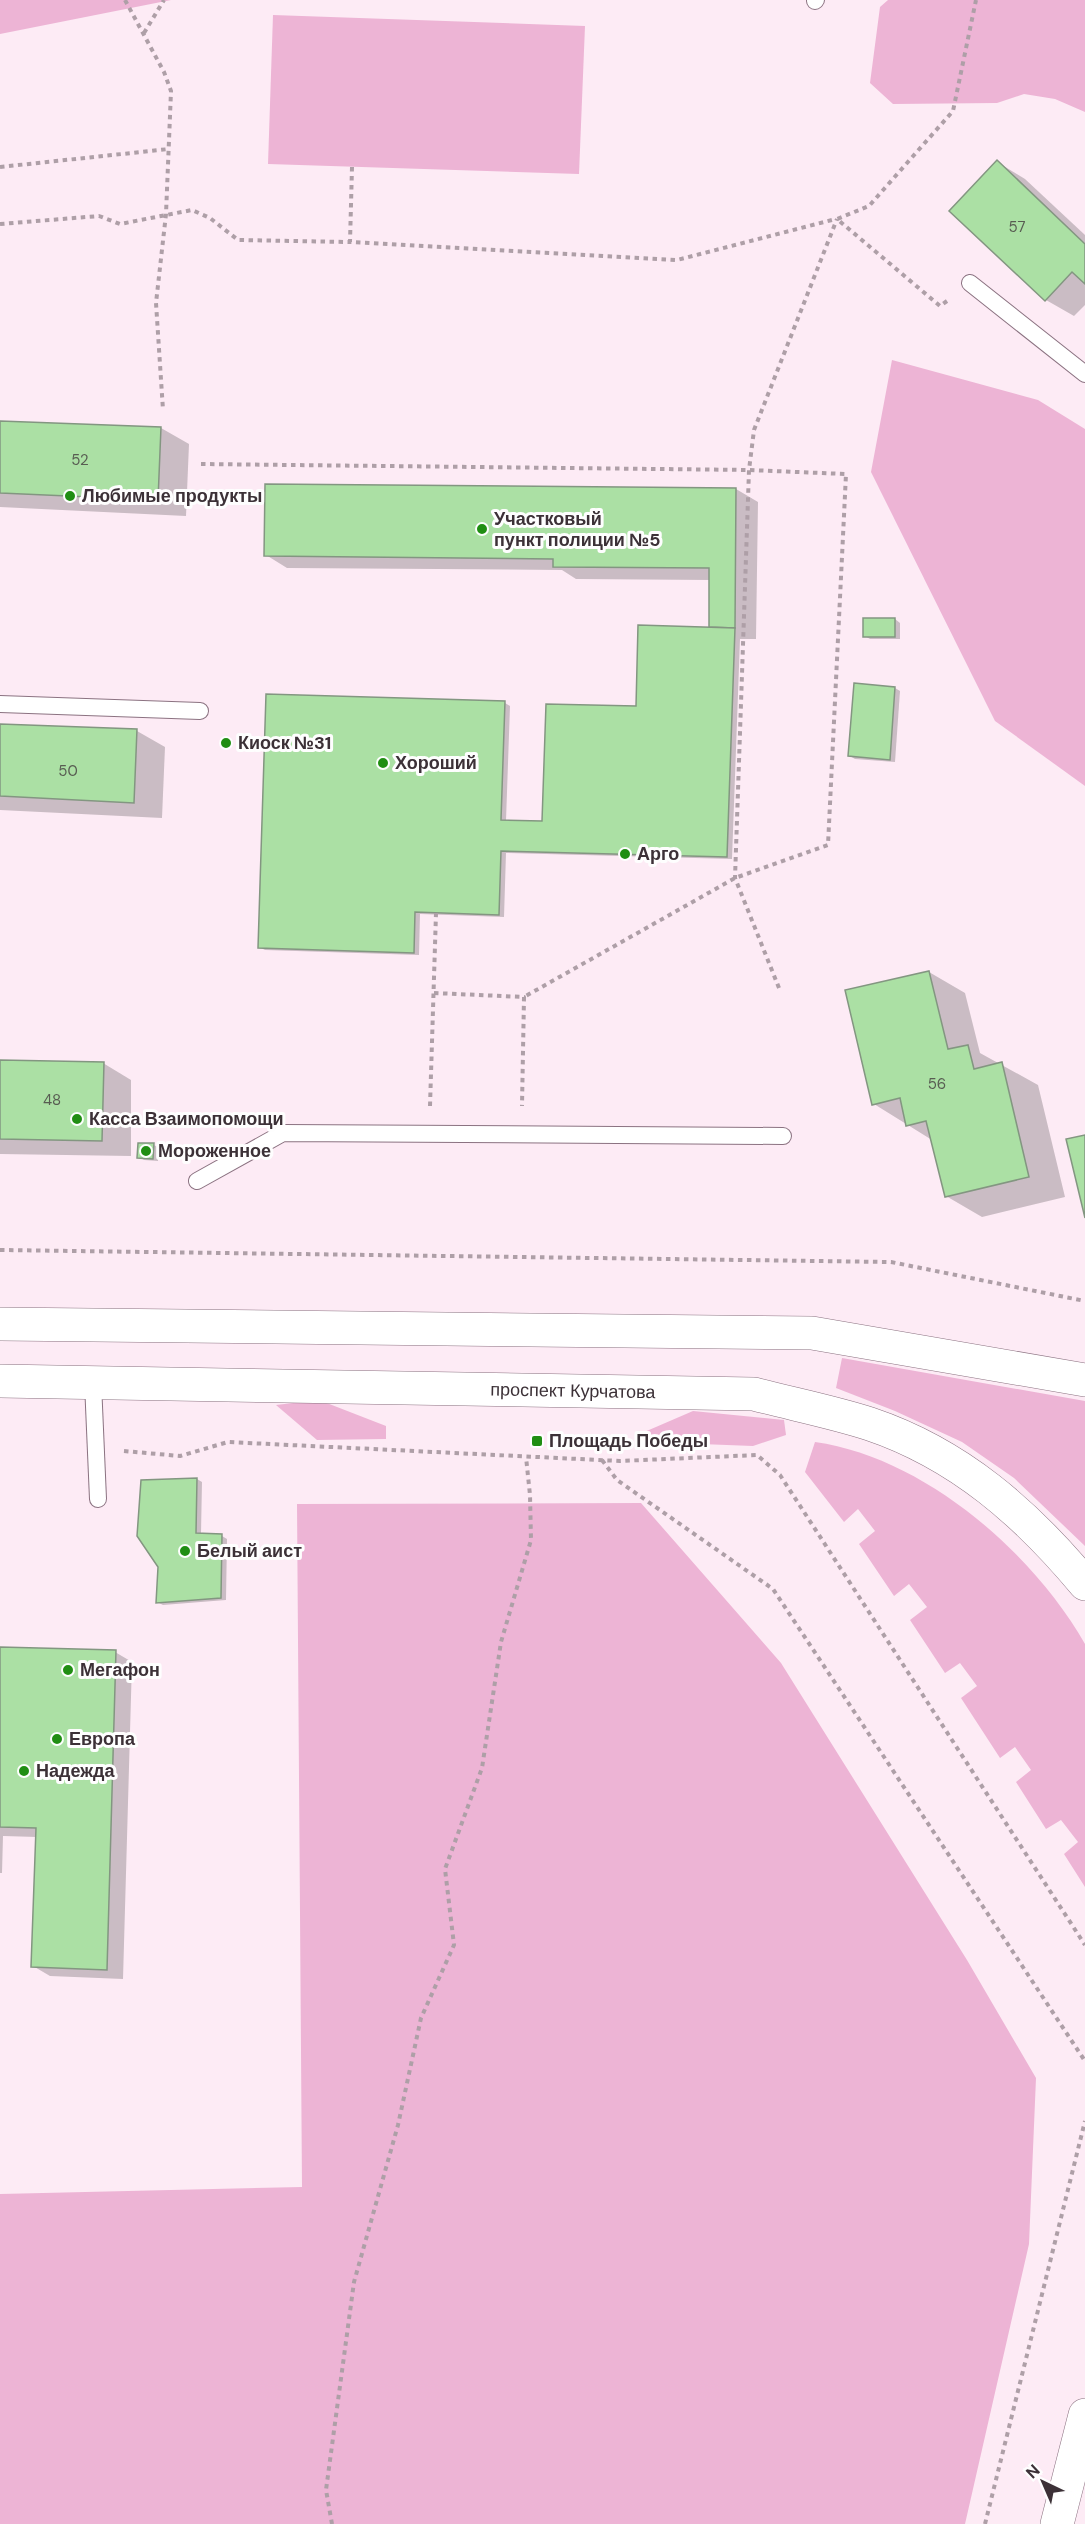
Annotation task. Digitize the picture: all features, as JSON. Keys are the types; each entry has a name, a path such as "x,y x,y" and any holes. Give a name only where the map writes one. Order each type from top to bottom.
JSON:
{"main road":[{"path":"0,1324 812,1333 1085,1380"},
{"name":"проспект Курчатова","path":"0,1381 754,1394 870,1424 943,1456 1013,1506 1085,1584"},
{"path":"1058,2524 1085,2415"}],"lane":[{"path":"970,283 1085,374"},
{"path":"0,704 200,711"},
{"path":"197,1181 283,1133 783,1136"},
{"path":"93,1383 98,1499"}],"path":[{"path":"125,0 164,72 171,91 166,213 156,303 164,410"},
{"path":"144,34 164,0"},
{"path":"0,224 99,216 120,224 166,213 192,210 210,218 238,240 350,242 677,260 837,219 869,206 953,111 976,0"},
{"path":"0,167 169,149"},
{"path":"350,242 352,167"},
{"path":"837,219 940,306 970,283"},
{"path":"779,988 735,878 749,470 754,430 837,219"},
{"path":"201,465 749,470 846,474 828,845 735,878 524,997 434,993"},
{"path":"429,1134 436,913"},
{"path":"522,1134 524,997"},
{"path":"0,1250 891,1262 1085,1301"},
{"path":"96,1449 180,1456 228,1442 602,1460 757,1455 780,1475 1085,1945"},
{"path":"332,2524 326,2490 354,2282 398,2125 421,2018 454,1945 445,1869 482,1768 501,1642 531,1540 526,1456"},
{"path":"602,1460 617,1480 773,1589 1085,2061"},
{"path":"985,2524 1085,2121"}],"shaded area":[{"path":"0,0 171,0 0,34"},
{"path":"888,0 1085,0 1085,112 1055,99 1024,94 997,103 893,104 870,83 880,7"},
{"path":"273,15 585,26 579,174 268,164"},
{"path":"892,360 1038,400 1085,429 1085,786 995,721 871,472"},
{"path":"842,1358 1085,1401 1085,1546 1014,1478 962,1442 895,1411 836,1388"},
{"path":"319,1400 386,1426 386,1439 317,1440 276,1405"},
{"path":"693,1411 784,1420 786,1435 753,1446 648,1442 642,1433"},
{"path":"815,1442 855,1451 895,1467 934,1488 971,1514 1036,1576 1063,1610 1085,1644 1085,1887 1064,1854 1078,1842 1061,1820 1046,1829 1016,1782 1031,1770 1015,1747 1000,1758 961,1698 977,1686 960,1663 945,1673 910,1620 927,1607 909,1584 894,1596 859,1544 875,1531 858,1509 844,1522 805,1472"},
{"path":"641,1503 781,1663 967,1960 1036,2078 1029,2244 965,2524 0,2524 0,2194 302,2187 297,1504"}],"building":[{"path":"997,160 1085,244 1085,284 1072,272 1045,301 949,211"},
{"path":"0,421 161,427 158,500 0,493"},
{"path":"265,484 736,488 735,628 709,627 709,568 553,567 553,559 264,556"},
{"path":"863,618 895,618 895,637 863,637"},
{"name":"Хороший","path":"638,625 735,628 727,857 501,851 499,915 415,912 414,953 258,948 266,694 505,701 501,820 542,821 546,704 636,706"},
{"path":"854,683 895,687 890,760 848,756"},
{"path":"0,724 137,729 134,803 0,796"},
{"path":"929,971 948,1049 968,1045 974,1069 1002,1062 1029,1177 945,1197 926,1121 906,1126 900,1098 872,1105 845,990"},
{"path":"0,1060 104,1062 102,1141 0,1139"},
{"path":"1085,1135 1085,1218 1066,1139"},
{"name":"Мороженное","path":"138,1143 154,1143 153,1159 137,1158"},
{"name":"Белый аист","path":"197,1478 196,1533 222,1534 221,1598 156,1603 158,1567 137,1536 141,1480"},
{"name":"Европа","path":"0,1647 116,1650 107,1970 31,1967 36,1828 0,1827"}],"place":[{"name":"Любимые продукты","path":"70,496"},
{"name":"Участковый пункт полиции №5","path":"482,529"},
{"name":"Киоск №31","path":"226,743"},
{"name":"Хороший","path":"383,763"},
{"name":"Арго","path":"625,854"},
{"name":"Касса Взаимопомощи","path":"77,1119"},
{"name":"Мороженное","path":"146,1151"},
{"name":"Площадь Победы","path":"537,1441"},
{"name":"Белый аист","path":"185,1551"},
{"name":"Мегафон","path":"68,1670"},
{"name":"Европа","path":"57,1739"},
{"name":"Надежда","path":"24,1771"}]}
